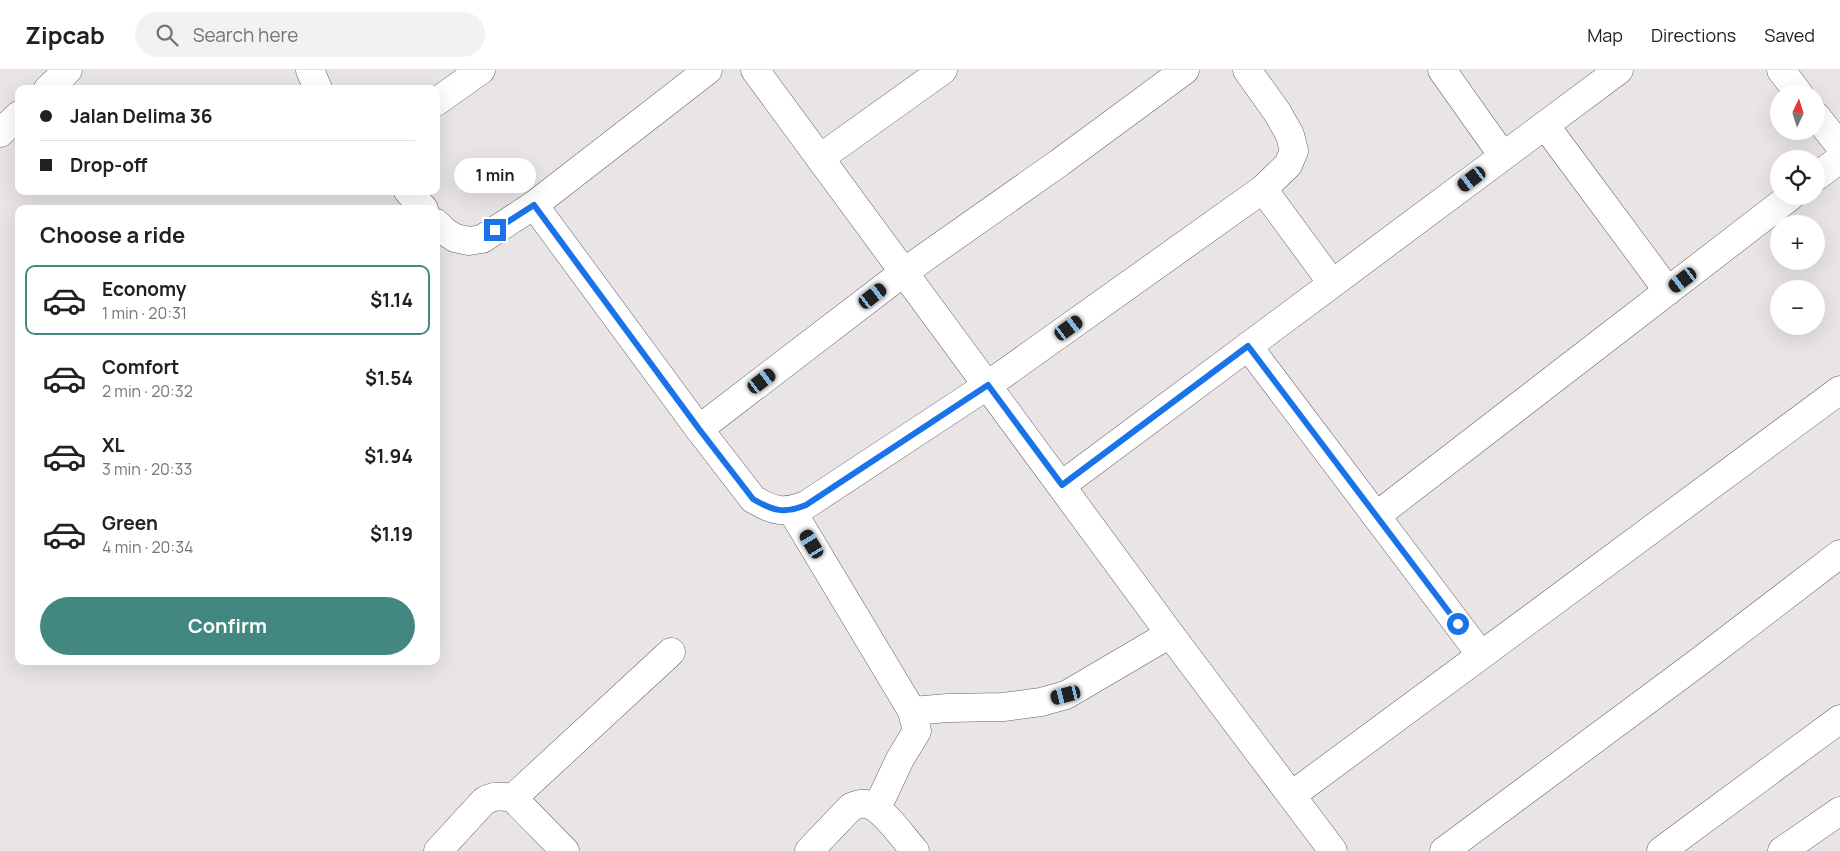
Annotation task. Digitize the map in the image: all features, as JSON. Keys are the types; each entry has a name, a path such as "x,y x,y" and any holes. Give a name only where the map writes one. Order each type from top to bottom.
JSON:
{"street":[{"path":"52,85 68,70"},
{"path":"310,70 316,85"},
{"path":"440,99 481,70"},
{"path":"440,226 455,238 469,241 482,239 534,205 708,70"},
{"path":"755,70 1170,634 1333,851"},
{"path":"820,158 943,70"},
{"path":"699,429 904,272 1059,163 1185,70"},
{"path":"534,205 753,499 765,506 778,510 792,511 806,505 988,385 1263,189 1288,165 1294,151 1290,135 1277,112 1247,70"},
{"path":"1442,70 1503,156"},
{"path":"1062,485 1619,70"},
{"path":"1781,70 1792,85"},
{"path":"0,133 15,119"},
{"path":"1545,125 1668,291"},
{"path":"1825,127 1840,146"},
{"path":"1825,170 1840,159"},
{"path":"1263,189 1332,283"},
{"path":"412,195 420,205"},
{"path":"1376,516 1779,205"},
{"path":"1248,346 1481,656"},
{"path":"1292,796 1840,390"},
{"path":"792,511 912,711 917,731 900,759 877,808"},
{"path":"1444,851 1696,664 1840,554"},
{"path":"912,711 1003,707 1041,702 1066,695 1170,634"},
{"path":"513,798 671,652"},
{"path":"1661,851 1840,719"},
{"path":"438,851 484,801 499,795 513,798 565,851"},
{"path":"809,851 851,807 860,803 877,808 915,851"},
{"path":"1782,851 1840,811"}],"route":[{"path":"495,230 534,205 753,499 765,506 778,510 792,511 806,505 988,385 1062,485 1248,346 1458,624"}]}
